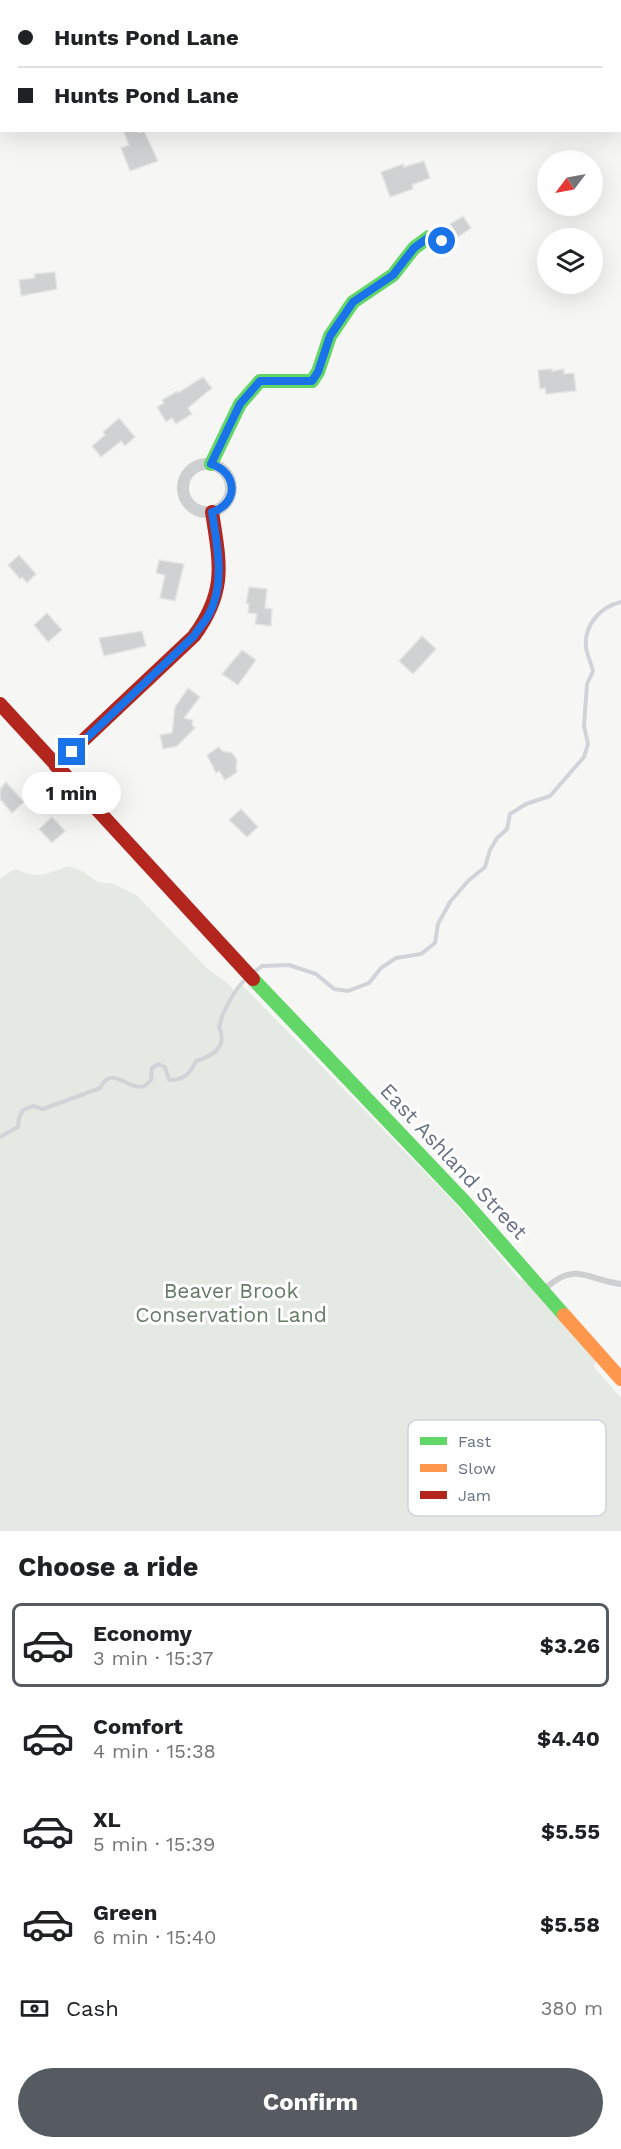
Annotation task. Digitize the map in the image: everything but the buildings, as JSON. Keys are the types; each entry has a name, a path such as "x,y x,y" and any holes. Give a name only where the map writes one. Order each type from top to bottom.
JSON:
{"main road":[{"path":"211,464 240,404 260,381 312,381 318,372 330,336 353,302 393,275 414,248 429,237 442,241"},
{"path":"56,766 194,636 209,615 217,588 219,555 212,512"},
{"name":"East Ashland Street","path":"0,704 249,975 464,1201 621,1379"}],"street":[{"path":"211,464 218,466 229,477 232,492 225,505 212,512 198,511 191,507 183,493 183,485 185,478 195,466 211,464"}],"lane":[{"path":"543,1291 563,1274 583,1274 621,1284"}],"green space":[{"name":"Beaver Brook Conservation Land","path":"69,866 82,871 98,882 114,884 136,895 207,968 231,986 235,994 242,985 455,1203 520,1280 527,1272 601,1357 593,1366 621,1398 621,1531 0,1531 0,879 15,870 39,875"}],"waterway":[{"path":"253,973 262,966 289,965 316,974 334,989 348,991 369,983 381,968 396,958 421,954 435,943 438,924 450,902 468,881 485,867 490,850 497,838 507,829 510,814 526,804 550,796 584,757 588,744 584,726 587,684 593,671 587,653 586,639 595,618 606,608 621,602"},
{"path":"0,1137 18,1127 23,1110 33,1106 43,1109 100,1088 110,1078 138,1087 144,1086 151,1080 152,1068 158,1064 165,1067 169,1080 179,1079 186,1075 196,1061 211,1055 221,1044 219,1028 221,1019 234,994 245,980"}],"traffic: fast":[{"path":"211,464 240,404 260,381 312,381 318,372 330,336 353,302 393,275 414,248 429,237 443,241"},
{"path":"253,979 464,1201 564,1315"}],"traffic: slow":[{"path":"564,1315 621,1379"}],"traffic: jam":[{"path":"56,766 194,636 205,620 216,591 219,562 212,512"},
{"path":"0,704 253,979"}],"route":[{"path":"72,752 194,636 209,615 217,588 219,555 212,512 225,505 232,492 229,477 224,470 211,464 240,404 260,381 312,381 318,372 330,336 353,302 393,275 414,248 429,237 442,241"}]}
